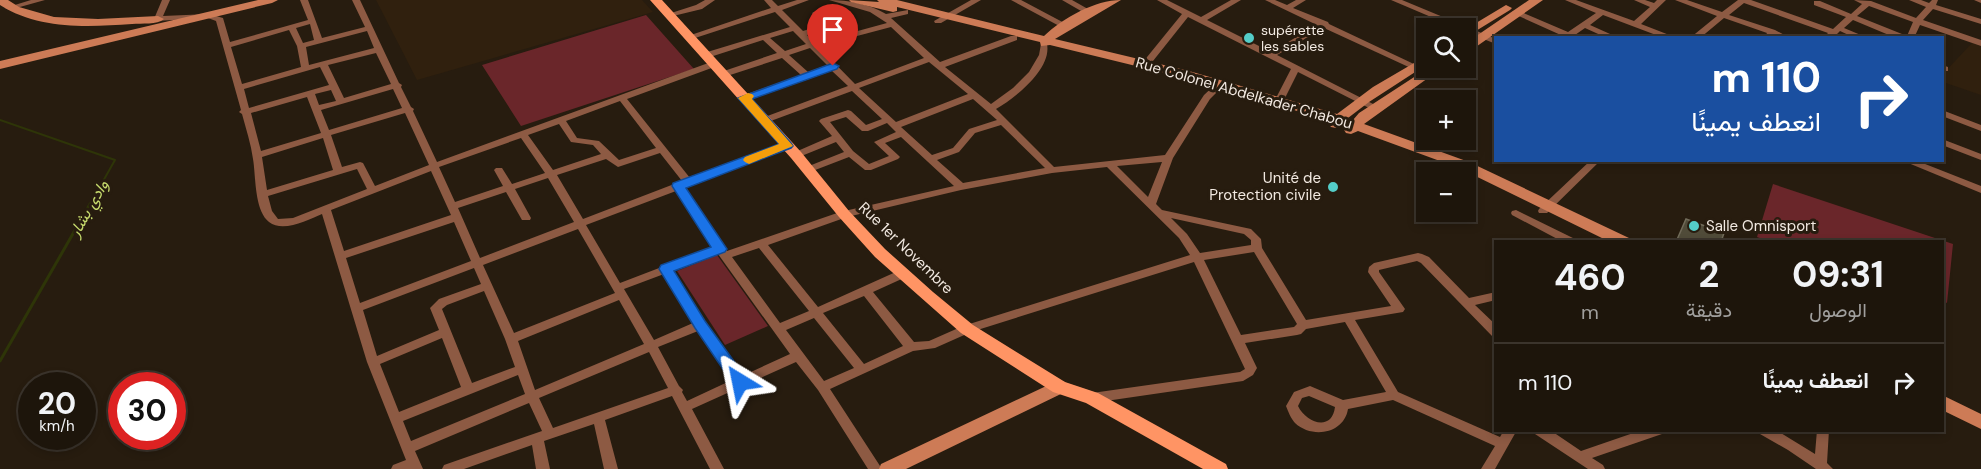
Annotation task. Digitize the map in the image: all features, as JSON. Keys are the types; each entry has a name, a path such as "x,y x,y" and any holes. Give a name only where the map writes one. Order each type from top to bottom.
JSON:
{"main road":[{"path":"0,65 209,16 241,4 272,0"},
{"name":"Rue 1er Novembre","path":"656,0 765,120 844,214 902,274 967,329 1059,387 1092,398 1219,469"},
{"name":"Rue Colonel Abdelkader Chabou","path":"855,0 942,18 1218,87 1280,100 1464,165 1546,207 1601,240"},
{"name":"Rue Colonel Abdelkader Chabou","path":"883,0 1014,38 1146,64 1270,104 1338,122"},
{"path":"1498,0 1517,7"},
{"path":"1476,26 1537,0"},
{"path":"1045,43 1069,25 1110,1"},
{"path":"4,4 29,15 60,20 158,19"},
{"path":"1476,40 1517,7"},
{"path":"146,31 158,19"},
{"path":"1338,122 1363,101 1416,73"},
{"path":"1354,128 1416,76"},
{"name":"Rue Colonel Abdelkader Chabou","path":"1354,128 1436,162"},
{"name":"Rue Colonel Abdelkader Chabou","path":"1476,179 1620,240"},
{"path":"888,469 1059,387"},
{"path":"1944,403 1981,422"},
{"path":"1944,413 1981,431"}],"street":[{"path":"4,4 41,0"},
{"path":"166,0 158,19 209,16 220,20 244,112 258,155 263,194 269,216 278,222 296,221 522,133 715,64 764,37 828,26"},
{"path":"304,0 320,41"},
{"path":"356,0 435,166 550,434"},
{"path":"669,15 699,7 711,0"},
{"path":"768,0 854,88 961,187"},
{"path":"689,37 805,0"},
{"path":"834,0 873,10 888,20 938,66 990,108 1052,170"},
{"path":"942,18 977,0"},
{"path":"1015,0 1069,25"},
{"path":"1030,0 1069,25"},
{"path":"1066,0 1091,13"},
{"path":"1161,0 1376,108"},
{"path":"1201,20 1238,0"},
{"path":"1269,0 1416,62"},
{"path":"1287,8 1302,0"},
{"path":"1395,0 1436,18"},
{"path":"1569,0 1636,24 1660,36"},
{"path":"1638,0 1654,6"},
{"path":"1636,24 1662,0"},
{"path":"1678,0 1723,15 1770,35"},
{"path":"1697,36 1743,0 1833,32 1854,36"},
{"path":"1858,0 1981,43"},
{"path":"1913,0 1933,3 1981,22"},
{"path":"1815,1 1900,36"},
{"path":"1833,32 1868,3"},
{"path":"1911,36 1918,22 1933,3"},
{"path":"1517,7 1568,36"},
{"path":"842,38 905,12"},
{"path":"1571,36 1603,12"},
{"path":"1146,64 1187,13"},
{"path":"816,14 850,47"},
{"path":"226,46 313,21"},
{"path":"1271,55 1325,24"},
{"path":"1584,25 1610,36"},
{"path":"291,27 301,46 306,69"},
{"path":"301,46 370,28"},
{"path":"1476,34 1494,41"},
{"path":"764,37 806,75"},
{"path":"938,66 1014,38"},
{"path":"990,108 1010,97 1041,63 1045,56 1045,43"},
{"path":"715,64 783,55 811,45"},
{"path":"238,88 380,49"},
{"path":"765,120 930,59"},
{"path":"323,64 340,102"},
{"path":"744,98 833,66"},
{"path":"1280,100 1296,67"},
{"path":"315,109 398,85"},
{"path":"244,112 334,86"},
{"path":"1151,203 1168,158 1207,97 1218,87"},
{"path":"310,93 338,171"},
{"path":"866,129 895,126 974,95"},
{"path":"621,97 663,149 722,252 822,387 875,469"},
{"path":"258,155 409,109"},
{"path":"851,113 895,157 868,168 836,138 825,120 851,113"},
{"path":"1944,114 1981,128"},
{"path":"560,119 574,140 592,140 599,143 618,164 663,149"},
{"path":"931,159 956,150 972,131 1003,121"},
{"path":"879,142 895,126"},
{"path":"522,133 551,174 651,345 677,390 717,469"},
{"path":"357,308 477,265 579,222 683,184 836,138"},
{"path":"1944,143 1981,157"},
{"path":"807,170 850,153"},
{"path":"340,256 509,188 608,155"},
{"path":"511,339 666,269 722,252 762,244 844,214 961,187 1052,170 1168,158"},
{"path":"1546,207 1595,162"},
{"path":"1910,162 1981,190"},
{"path":"1092,398 1243,376 1251,368 1197,257 1183,236 1110,165"},
{"path":"263,194 338,171 362,167 373,191"},
{"path":"499,170 526,218"},
{"path":"326,210 373,362 415,466 398,469"},
{"path":"1161,213 1237,227 1247,231 1256,239 1257,248 1303,325"},
{"path":"1516,213 1570,240"},
{"path":"762,244 862,370"},
{"path":"822,387 911,347 931,345 967,329 1197,257 1257,248"},
{"path":"1238,340 1297,331 1303,325 1399,309 1373,272 1374,267 1415,257 1425,260 1494,331"},
{"path":"666,269 700,325 740,382"},
{"path":"778,329 902,274"},
{"path":"468,389 437,305 486,286"},
{"path":"866,291 911,347"},
{"path":"1466,303 1494,296"},
{"path":"1348,317 1394,395 1502,444"},
{"path":"409,448 531,394 700,325"},
{"path":"373,362 446,332"},
{"path":"685,407 798,356"},
{"path":"397,418 521,369"},
{"path":"449,469 599,419 677,390"},
{"path":"1342,405 1394,395"},
{"path":"599,419 611,469"},
{"path":"1488,469 1510,432"},
{"path":"1542,432 1598,469"},
{"path":"1580,457 1652,432"},
{"path":"1767,432 1823,466"},
{"path":"1822,432 1823,466"},
{"path":"537,438 543,469"}],"shaded area":[{"path":"376,0 642,0 653,12 417,80"},
{"path":"646,15 694,69 521,126 482,65"},
{"path":"1973,42 1981,45 1981,95 1944,82 1944,73"},
{"path":"1773,184 1941,240 1765,240 1757,237"},
{"path":"1944,241 1953,244 1947,303 1944,302"},
{"path":"717,255 768,326 725,345 677,271"}],"building":[{"name":"Salle Omnisport","path":"1686,219 1724,233 1722,240 1677,240"}],"waterway":[{"name":"وادي بشار","path":"0,120 115,160 89,206"},
{"name":"وادي بشار","path":"0,361 90,204"}],"slow traffic":[{"path":"748,96 744,98 787,146 749,160"}],"place":[{"name":"supérette les sables","path":"1249,38"},
{"name":"Unité de Protection civile","path":"1333,187"},
{"name":"Salle Omnisport","path":"1694,226"}],"route":[{"path":"740,382 700,325 666,269 720,249 678,186 787,146 744,98 833,66"}]}
